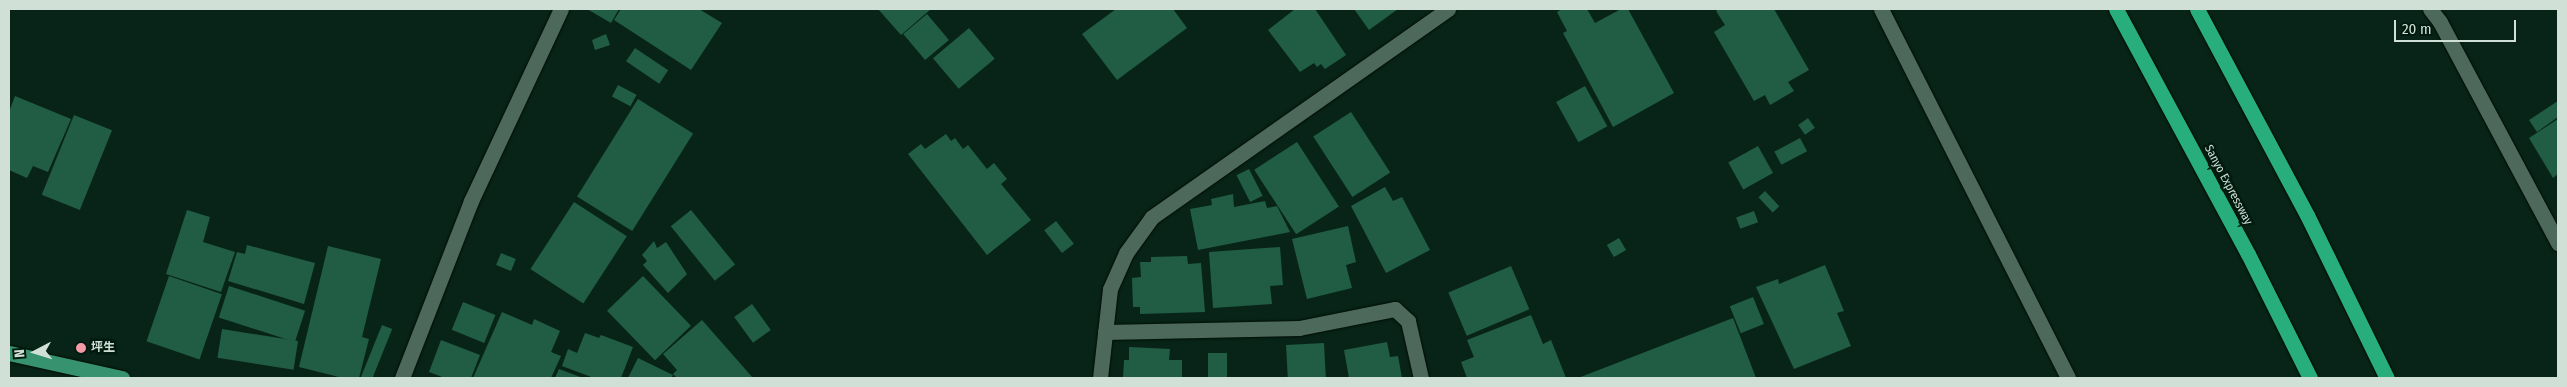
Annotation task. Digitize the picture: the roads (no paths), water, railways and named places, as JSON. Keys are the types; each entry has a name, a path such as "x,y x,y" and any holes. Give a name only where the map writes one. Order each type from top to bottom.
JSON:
{"highway":[{"name":"Sanyo Expressway","path":"2116,9 2248,254 2310,378"},
{"path":"2197,9 2307,216 2387,378"}],"main road":[{"path":"9,353 122,378"}],"street":[{"path":"402,378 471,201 561,9"},
{"path":"1100,378 1110,289 1126,253 1152,217 1448,9"},
{"path":"1881,9 2068,378"},
{"path":"2430,9 2440,22 2558,244"},
{"path":"1105,332 1299,328 1395,309 1408,321 1421,378"}],"place":[{"name":"坪生","path":"81,348"}]}
